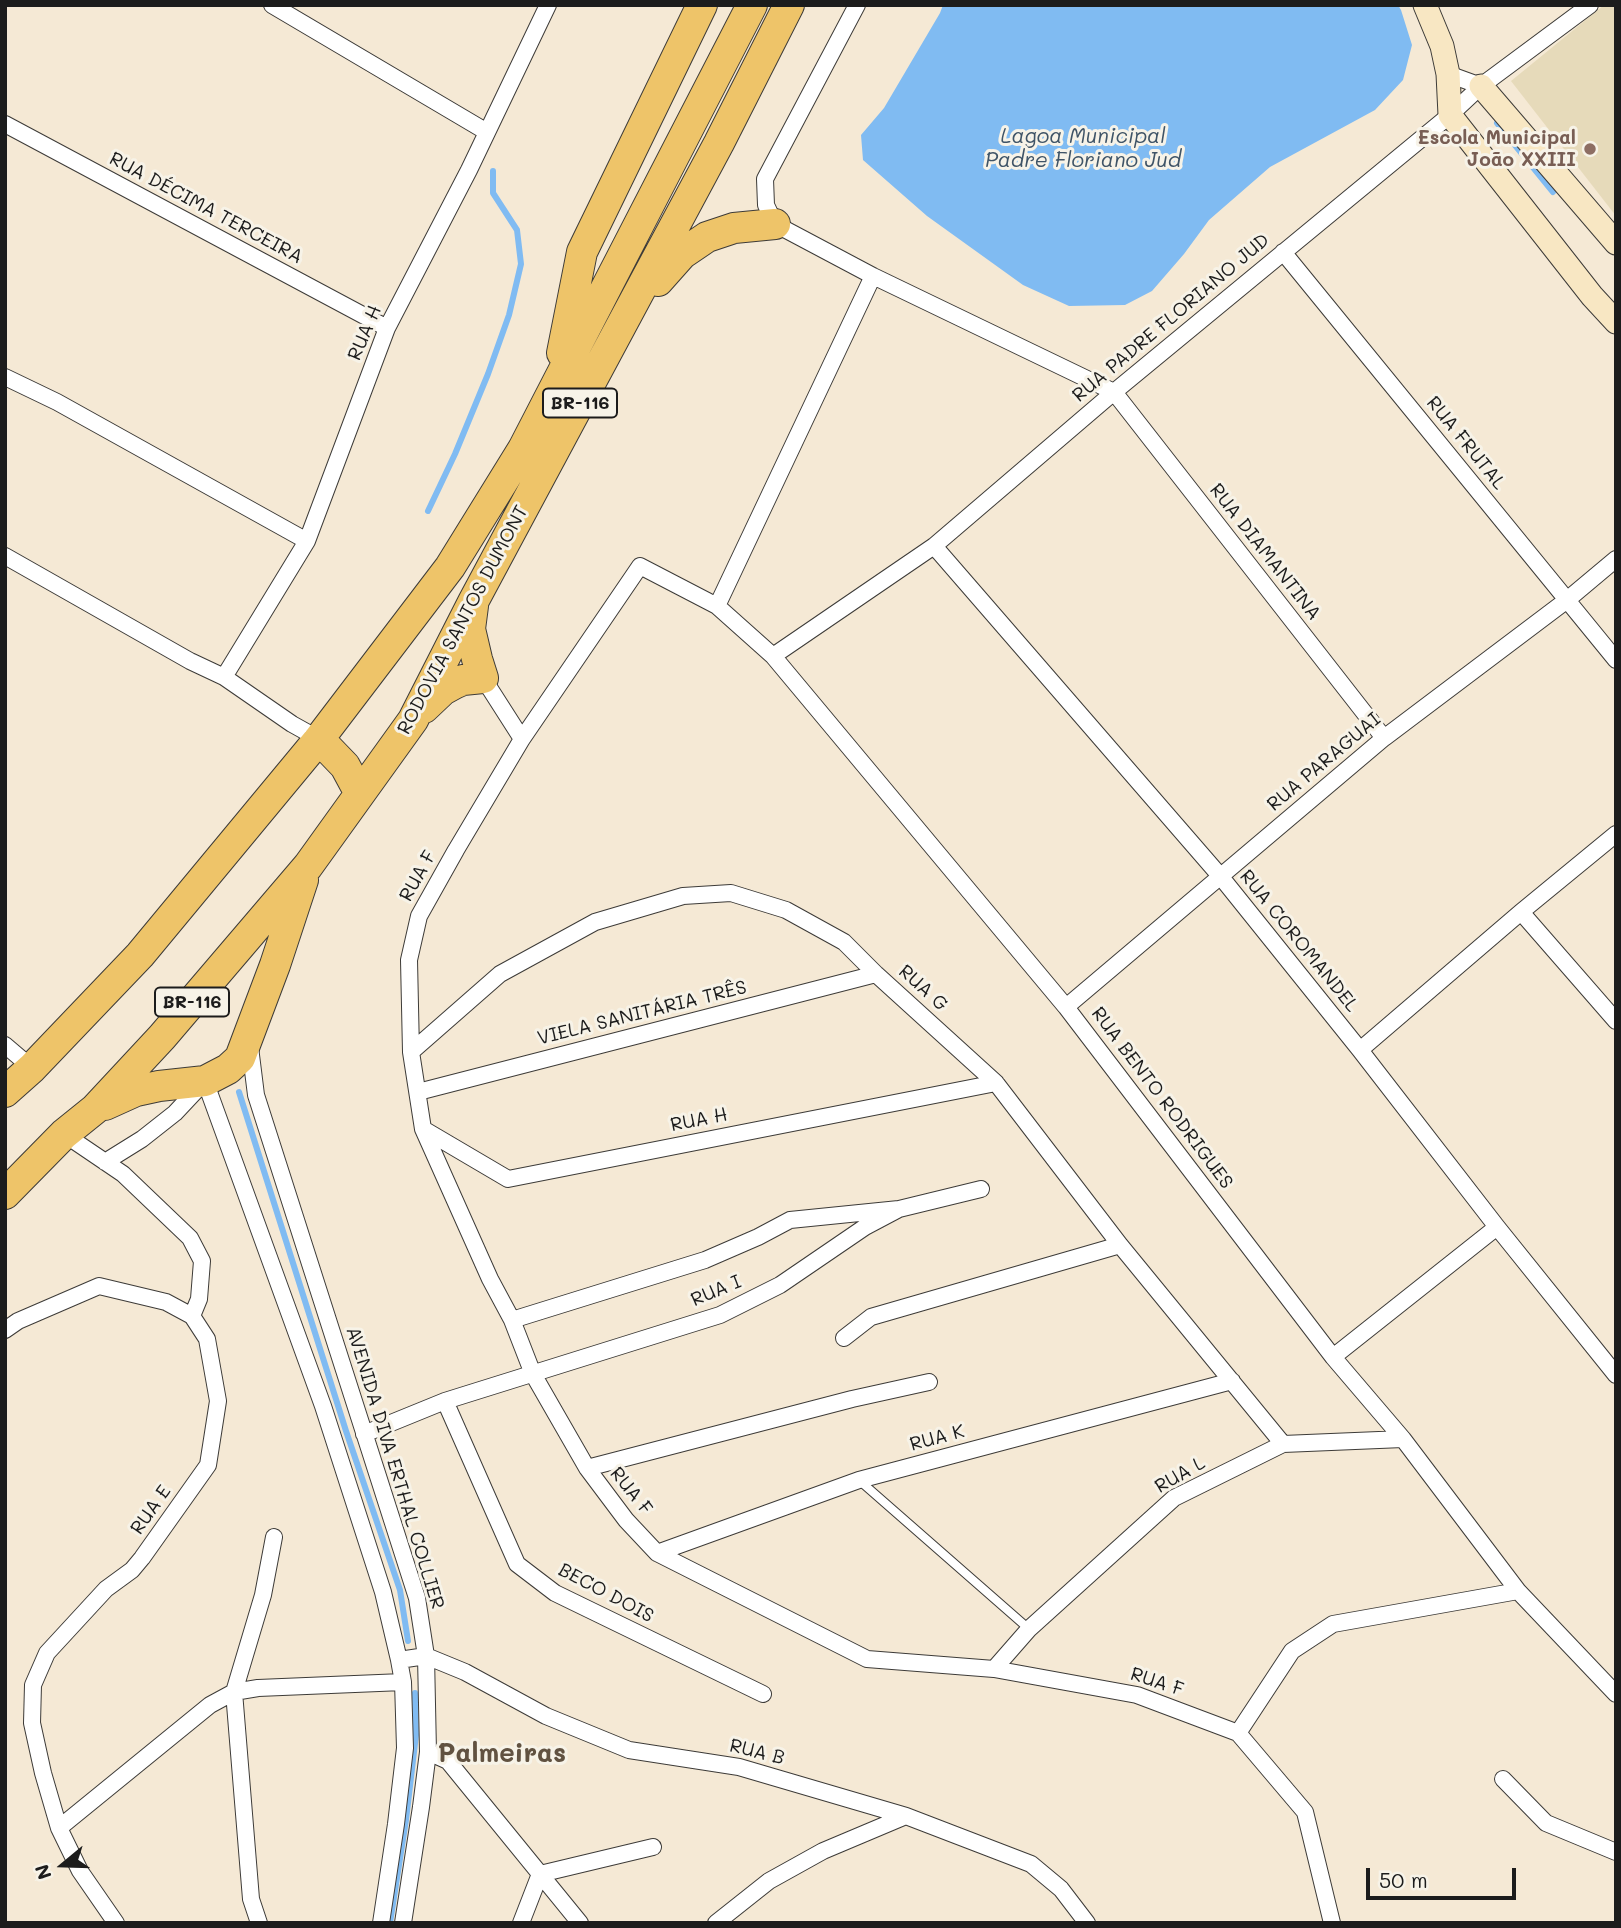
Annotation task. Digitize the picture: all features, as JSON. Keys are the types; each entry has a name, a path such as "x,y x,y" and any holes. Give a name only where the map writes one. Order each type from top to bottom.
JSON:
{"highway":[{"path":"555,390 582,252 702,5"},
{"name":"RODOVIA SANTOS DUMONT","path":"5,1092 32,1068 141,955 319,739 450,567 523,449 555,390 752,5"},
{"name":"RODOVIA SANTOS DUMONT","path":"5,1194 16,1170 95,1109 162,1037 308,866 412,720 719,143 789,5"},
{"path":"626,319 682,254 707,237 734,228 775,224"},
{"path":"412,720 443,690 463,680 483,678 470,629 473,602"},
{"path":"319,739 345,766 359,792"},
{"path":"95,1109 147,1088 205,1081 228,1069 240,1058 308,866"}],"street":[{"path":"272,5 487,132"},
{"name":"RUA H","path":"224,677 307,541 387,328 548,5"},
{"path":"857,5 765,179 766,205 775,224 873,276 1114,392"},
{"path":"1425,5 1442,46 1448,74 1450,115 1592,296 1616,322"},
{"name":"RUA PADRE FLORIANO JUD","path":"773,656 934,546 1114,392 1450,115 1481,86 1590,5"},
{"path":"1448,74 1481,86 1616,243"},
{"name":"RUA DÉCIMA TERCEIRA","path":"5,124 387,328"},
{"name":"RUA FRUTAL","path":"1283,252 1616,660"},
{"path":"716,606 873,276"},
{"path":"5,377 57,402 307,541"},
{"name":"RUA DIAMANTINA","path":"1114,392 1384,738"},
{"name":"RUA COROMANDEL","path":"934,546 1221,877 1616,1375"},
{"path":"5,556 190,661 224,677 292,724 319,739"},
{"name":"RUA PARAGUAI","path":"1066,1007 1384,738 1567,600 1616,559"},
{"name":"RUA BENTO RODRIGUES","path":"640,566 716,606 773,656 1066,1007 1334,1357 1402,1439 1518,1591 1616,1694"},
{"name":"RUA F","path":"640,566 522,739 419,916 409,960 411,1052 423,1129 490,1279 512,1320 533,1374 587,1468 626,1521 657,1553 867,1659 994,1669 1137,1695 1238,1733 1305,1812 1332,1923"},
{"path":"483,678 522,739"},
{"path":"1360,1050 1616,834"},
{"name":"RUA G","path":"411,1052 500,974 595,922 683,896 731,893 786,910 844,942 996,1083 1120,1245 1283,1444"},
{"path":"1521,912 1616,1021"},
{"name":"VIELA SANITÁRIA TRÊS","path":"418,1092 876,974"},
{"name":"AVENIDA DIVA ERTHAL COLLIER","path":"248,1035 256,1095 417,1598 426,1656 428,1752 402,1923"},
{"path":"5,1045 32,1068"},
{"path":"105,1161 142,1139 167,1119 205,1081 323,1406 383,1592 399,1660 403,1682 405,1748 381,1923"},
{"name":"RUA H","path":"423,1129 508,1179 996,1083"},
{"path":"5,1330 18,1321 99,1286 166,1302 192,1316 199,1299 202,1261 190,1238 123,1174 64,1134"},
{"path":"512,1320 705,1260 790,1220 899,1209 981,1189"},
{"name":"RUA I","path":"364,1434 445,1401 720,1315 780,1285 866,1227 899,1209"},
{"path":"1334,1357 1497,1227"},
{"path":"844,1338 871,1317 1120,1245"},
{"name":"RUA E","path":"116,1923 80,1871 59,1828 32,1723 33,1685 47,1653 106,1590 132,1570 208,1465 218,1401 206,1339 192,1316"},
{"name":"RUA K","path":"657,1553 859,1480 1232,1381"},
{"path":"587,1468 852,1399 929,1382"},
{"name":"BECO DOIS","path":"445,1401 517,1564 555,1593 763,1694"},
{"name":"RUA L","path":"994,1669 1029,1629 1174,1498 1283,1444 1402,1439"},
{"path":"259,1923 251,1899 234,1692 263,1595 274,1537"},
{"path":"1238,1733 1292,1651 1333,1624 1518,1591"},
{"path":"399,1660 426,1656"},
{"name":"RUA B","path":"426,1656 465,1672 546,1716 629,1750 739,1767 906,1816 1031,1864 1061,1889 1087,1923"},
{"path":"59,1828 210,1705 234,1692 258,1688 403,1682"},
{"path":"428,1752 447,1760 580,1923"},
{"path":"1503,1779 1546,1823 1616,1852"},
{"path":"716,1923 769,1881 823,1851 906,1816"},
{"path":"540,1874 653,1847"},
{"path":"521,1923 540,1874"}],"lane":[{"path":"859,1480 1029,1629"}],"shaded area":[{"name":"Escola Municipal João XXIII","path":"1604,5 1616,5 1616,216 1511,81"}],"water":[{"name":"Lagoa Municipal Padre Floriano Jud","path":"943,5 1398,5 1412,45 1403,80 1375,110 1270,167 1209,220 1152,291 1125,305 1069,306 1023,285 927,216 863,160 861,135 884,108"}],"waterway":[{"path":"1497,123 1553,192"},
{"path":"428,511 488,374 509,315 521,264 517,230 493,193 493,171"},
{"path":"239,1092 346,1431 400,1590 408,1641"},
{"path":"390,1923 416,1735 415,1693"}],"place":[{"name":"Escola Municipal João XXIII","path":"1590,149"}],"district":[{"name":"Palmeiras","path":"502,1754"}]}
